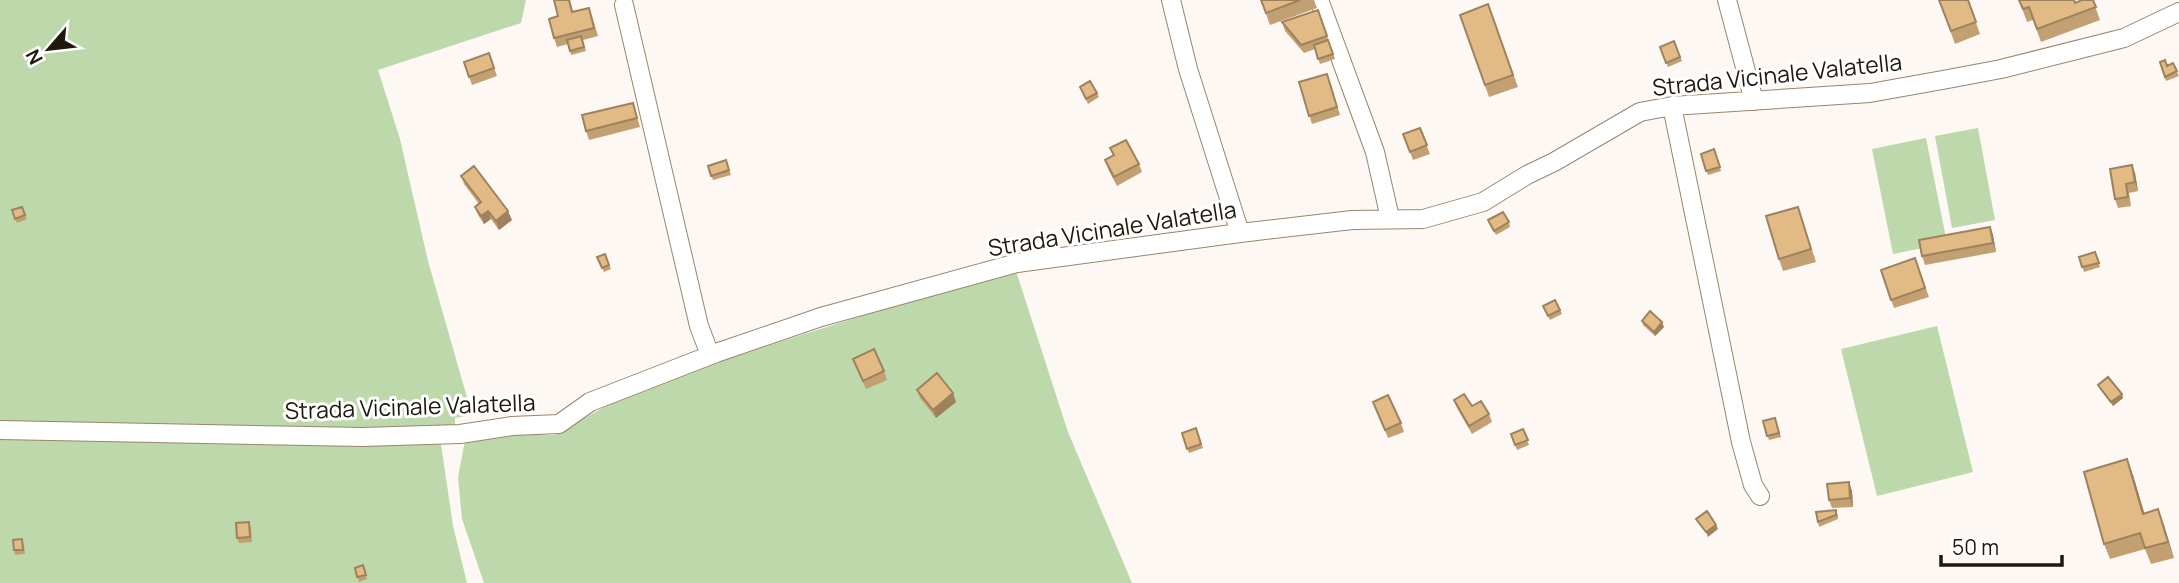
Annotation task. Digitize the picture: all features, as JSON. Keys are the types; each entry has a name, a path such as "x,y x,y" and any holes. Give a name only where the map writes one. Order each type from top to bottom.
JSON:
{"street":[{"path":"1171,0 1188,69 1240,233"},
{"path":"1320,0 1375,152 1391,218"},
{"path":"1727,0 1754,101"},
{"path":"624,5 699,326 710,355"},
{"name":"Strada Vicinale Valatella","path":"0,430 362,437 460,434 512,426 559,425 590,402 710,355 821,317 1017,263 1352,220 1423,219 1483,202 1640,113 1672,106 1870,93 2001,69 2124,38 2179,12"},
{"path":"1672,106 1741,443 1760,496"}],"green space":[{"path":"0,0 526,0 521,23 378,70 400,139 428,261 472,415 455,418 455,427 211,430 0,423"},
{"path":"1978,128 1995,220 1952,228 1935,136"},
{"path":"1926,138 1947,243 1893,254 1872,149"},
{"path":"1015,268 1068,432 1132,583 484,583 462,519 458,477 465,441 528,434 554,435 608,405 718,361"},
{"path":"1937,326 1973,472 1877,496 1841,349"},
{"path":"0,434 206,441 441,444 453,526 467,583 0,583"}],"building":[{"path":"554,0 569,0 572,12 589,8 594,28 554,38 549,19 558,16"},
{"path":"1261,0 1300,0 1266,13"},
{"path":"1939,0 1968,0 1976,22 1951,31"},
{"path":"2019,0 2074,0 2075,3 2093,0 2096,7 2037,29 2029,7 2023,9"},
{"path":"1488,4 1513,75 1485,85 1460,15"},
{"path":"1318,10 1327,36 1301,45 1282,22"},
{"path":"581,36 584,47 570,51 567,40"},
{"path":"1328,40 1333,54 1318,59 1314,45"},
{"path":"1674,41 1680,57 1666,63 1660,47"},
{"path":"489,53 494,68 469,77 464,62"},
{"path":"2165,60 2167,66 2173,63 2177,71 2165,77 2160,62"},
{"path":"1327,74 1337,107 1309,116 1299,82"},
{"path":"1090,81 1097,93 1086,99 1080,87"},
{"path":"633,103 637,118 586,131 582,115"},
{"path":"1420,128 1427,145 1410,152 1403,134"},
{"path":"1126,140 1139,164 1114,177 1105,160 1114,155 1110,148"},
{"path":"1714,149 1720,167 1706,171 1701,154"},
{"path":"726,160 729,170 711,176 708,166"},
{"path":"2132,165 2135,182 2126,184 2128,197 2115,199 2110,169"},
{"path":"474,166 508,211 496,221 488,211 481,216 475,207 481,202 461,176"},
{"path":"22,207 25,215 15,219 12,210"},
{"path":"1798,207 1811,249 1779,259 1766,216"},
{"path":"1503,212 1509,222 1494,231 1488,220"},
{"path":"1990,227 1993,243 1922,256 1919,240"},
{"path":"2095,252 2099,263 2082,267 2079,257"},
{"path":"605,254 609,265 602,268 597,257"},
{"path":"1915,258 1925,288 1891,300 1881,270"},
{"path":"1555,300 1560,310 1548,316 1543,306"},
{"path":"1650,311 1662,322 1654,332 1642,321"},
{"path":"874,349 884,371 863,381 853,359"},
{"path":"937,373 953,393 933,410 917,390"},
{"path":"2108,377 2122,394 2111,402 2098,385"},
{"path":"1464,394 1472,406 1481,401 1489,414 1469,426 1454,400"},
{"path":"1388,395 1401,423 1385,430 1373,402"},
{"path":"1775,418 1779,433 1767,436 1763,421"},
{"path":"1196,428 1201,444 1187,449 1182,433"},
{"path":"1523,429 1528,440 1515,445 1511,434"},
{"path":"2127,459 2143,514 2158,509 2168,542 2145,548 2140,533 2104,544 2084,472"},
{"path":"1849,482 1850,498 1829,500 1827,484"},
{"path":"1836,510 1836,515 1818,522 1816,512"},
{"path":"1707,511 1716,525 1706,532 1696,519"},
{"path":"249,522 250,537 237,538 236,523"},
{"path":"22,539 23,550 14,550 13,540"},
{"path":"363,565 366,575 357,577 355,568"}]}
